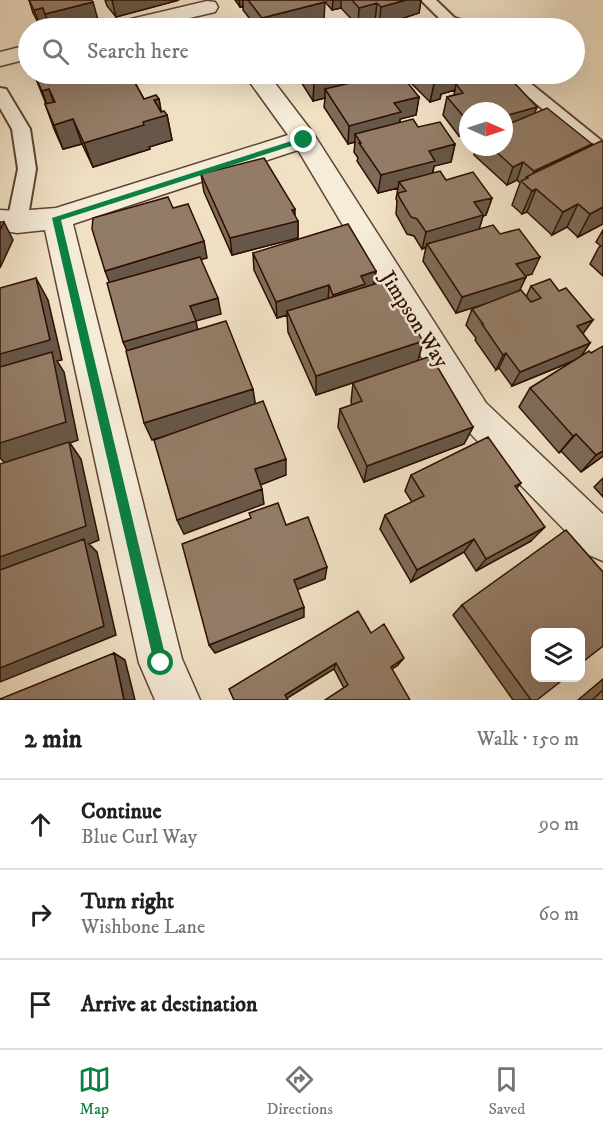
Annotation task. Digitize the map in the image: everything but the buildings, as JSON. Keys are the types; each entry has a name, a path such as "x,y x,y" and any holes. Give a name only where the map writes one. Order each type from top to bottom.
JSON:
{"street":[{"path":"170,18 209,10"},
{"path":"0,59 18,54"},
{"name":"Jimpson Way","path":"263,84 304,140 474,414 603,541"},
{"path":"8,221 57,218 304,140"},
{"path":"57,218 161,663 178,700"}],"lane":[{"path":"428,0 441,18"},
{"path":"522,84 603,152"},
{"path":"0,93 21,129 27,169 8,221"}],"route":[{"path":"161,663 57,218 304,140"}]}
